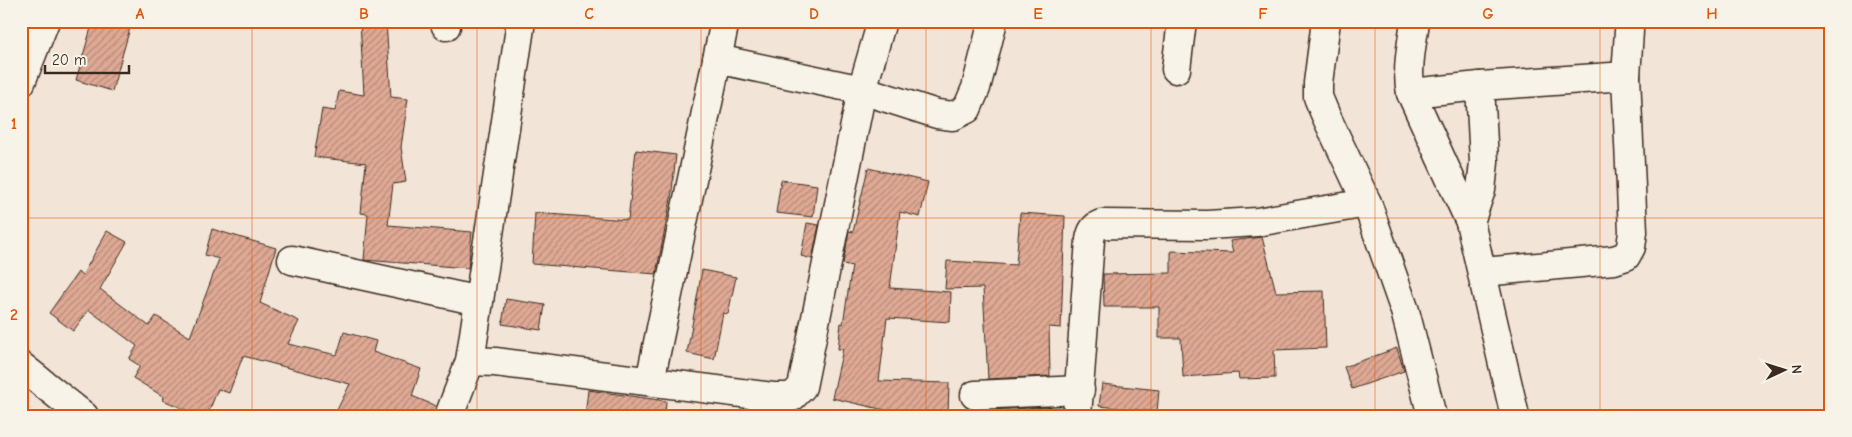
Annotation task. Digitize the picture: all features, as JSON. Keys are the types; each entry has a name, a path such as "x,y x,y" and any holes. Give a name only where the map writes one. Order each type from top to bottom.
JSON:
{"street":[{"path":"21,82 45,21"},
{"path":"449,416 470,360 521,21"},
{"path":"650,381 725,21"},
{"path":"470,360 773,397 792,397 802,387 862,90 882,21"},
{"path":"717,59 862,90 937,114 953,116 967,109 976,88 993,21"},
{"path":"1176,69 1182,21"},
{"path":"1326,21 1318,96 1367,203 1405,310 1432,416"},
{"path":"1415,21 1409,63 1411,93 1470,222 1515,416"},
{"path":"1483,272 1614,260 1626,256 1631,247 1633,232 1626,76 1628,31"},
{"path":"1411,93 1480,86 1626,76"},
{"path":"1470,222 1481,190 1484,162 1480,86"},
{"path":"975,395 1079,403 1090,240 1091,233 1096,226 1101,224 1207,225 1257,222 1367,203"},
{"path":"292,260 479,301"},
{"path":"21,366 84,416"}],"building":[{"path":"93,21 132,21 112,91 76,80"},
{"path":"360,21 386,21 391,97 408,99 401,147 406,182 393,184 388,225 472,232 468,268 364,260 368,214 361,213 366,163 314,157 322,109 335,111 339,91 364,95"},
{"path":"636,150 676,155 671,199 656,274 532,264 535,213 628,220"},
{"path":"868,168 928,182 920,217 900,212 890,288 951,292 950,322 887,318 879,381 949,383 948,416 893,416 893,412 832,398 843,349 838,349 852,266 843,264 849,231 853,232"},
{"path":"781,180 817,185 813,217 776,213"},
{"path":"1020,213 1065,216 1061,328 1049,327 1050,376 988,379 983,288 945,289 947,261 1016,265"},
{"path":"807,223 819,225 812,259 801,256"},
{"path":"212,229 276,248 260,303 299,321 288,344 337,355 344,332 376,341 373,352 421,369 412,396 436,406 434,416 349,416 337,410 350,384 243,356 229,393 218,389 207,416 200,416 163,400 164,397 133,378 140,366 129,359 137,346 89,310 73,331 49,313 78,272 82,276 107,231 127,242 100,289 149,326 156,316 190,337 219,259 205,255"},
{"path":"1262,237 1276,292 1324,291 1326,348 1274,350 1275,378 1239,379 1238,373 1183,377 1181,338 1159,338 1159,307 1104,307 1103,274 1171,273 1171,251 1233,253 1230,241"},
{"path":"702,270 736,277 728,314 723,313 714,359 687,353"},
{"path":"506,299 545,305 541,330 502,324"},
{"path":"1397,348 1404,371 1352,389 1344,367"},
{"path":"1102,384 1159,390 1157,412 1099,406"},
{"path":"588,390 666,401 665,416 585,416"},
{"path":"1051,407 1052,416 989,416 989,410"}]}
